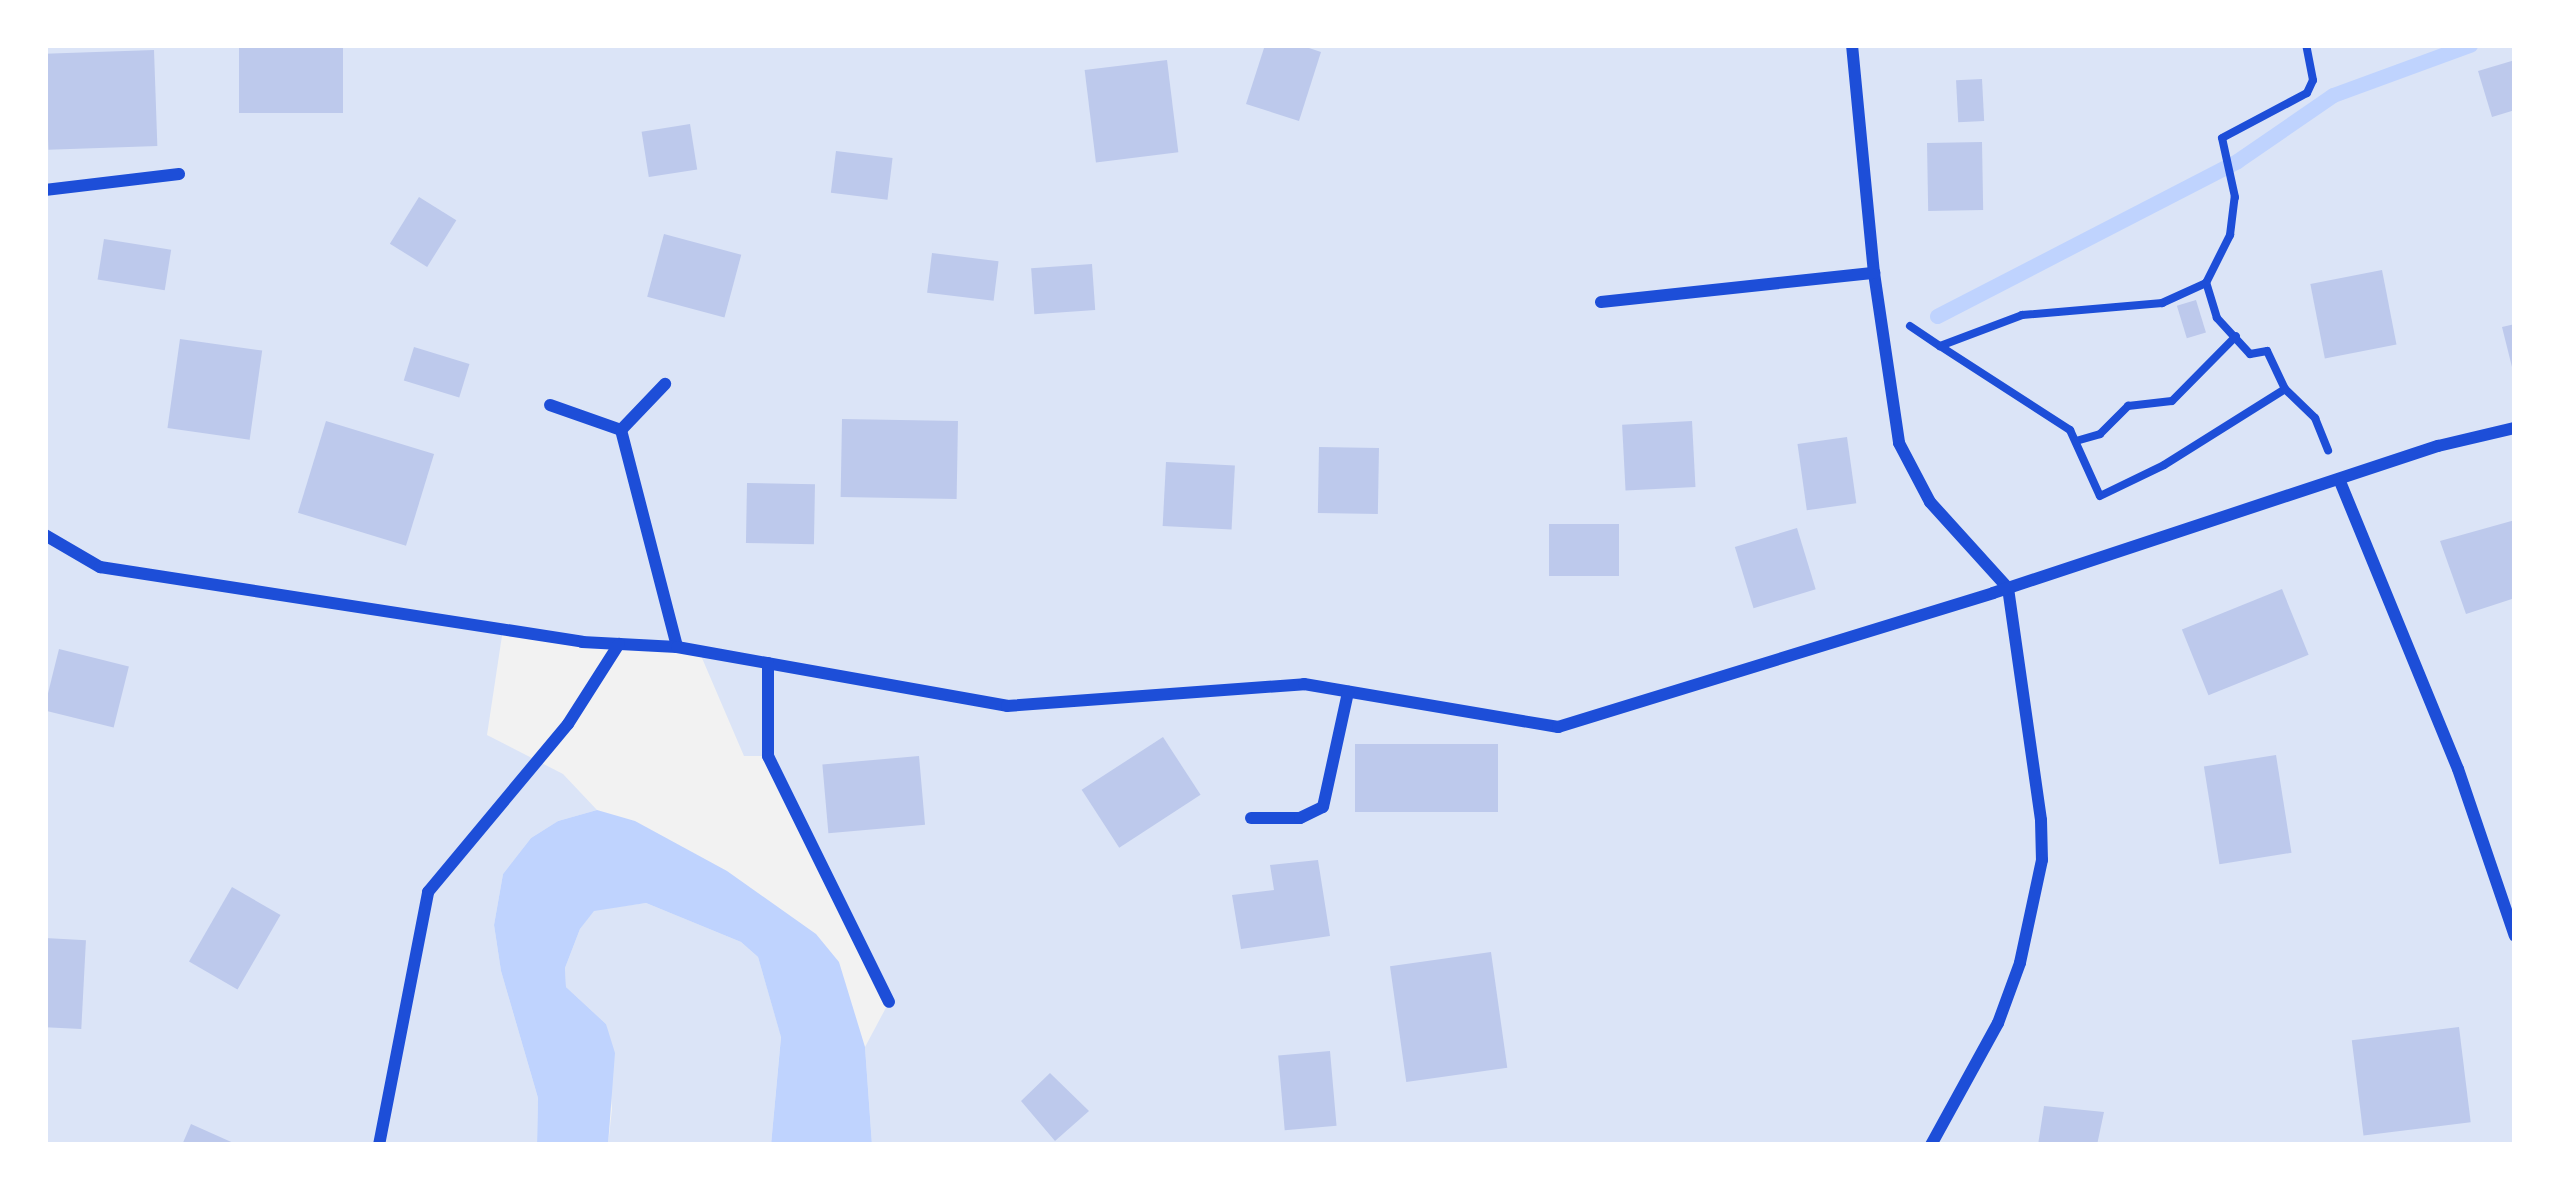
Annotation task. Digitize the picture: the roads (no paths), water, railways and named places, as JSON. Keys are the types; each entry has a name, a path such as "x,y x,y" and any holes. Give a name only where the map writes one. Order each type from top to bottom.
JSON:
{"street":[{"path":"1852,45 1874,273 1899,443 1913,476 2008,588 2041,820 2042,860 2020,964 1998,1023 1931,1145"},
{"path":"45,190 178,174"},
{"path":"1601,302 1874,273"},
{"path":"621,430 665,384"},
{"path":"550,405 621,430"},
{"path":"45,535 100,567 619,644 677,647 1007,706 1304,684 1558,728 2008,588 2483,432 2515,428"},
{"path":"621,430 677,647"},
{"path":"2339,479 2458,770 2515,936"},
{"path":"379,1145 428,892 568,724 619,644"},
{"path":"768,663 768,756 889,1002"},
{"path":"1251,818 1300,818 1323,807 1348,692"}],"water":[{"path":"597,810 635,821 727,871 816,934 839,962 865,1047 872,1145 771,1145 781,1037 758,957 741,942 646,903 594,911 580,929 565,968 566,987 606,1024 615,1053 608,1145 537,1145 538,1098 501,971 494,925 503,874 531,838 558,821"}],"waterway":[{"path":"1937,316 2237,161 2333,95 2470,45"}]}
